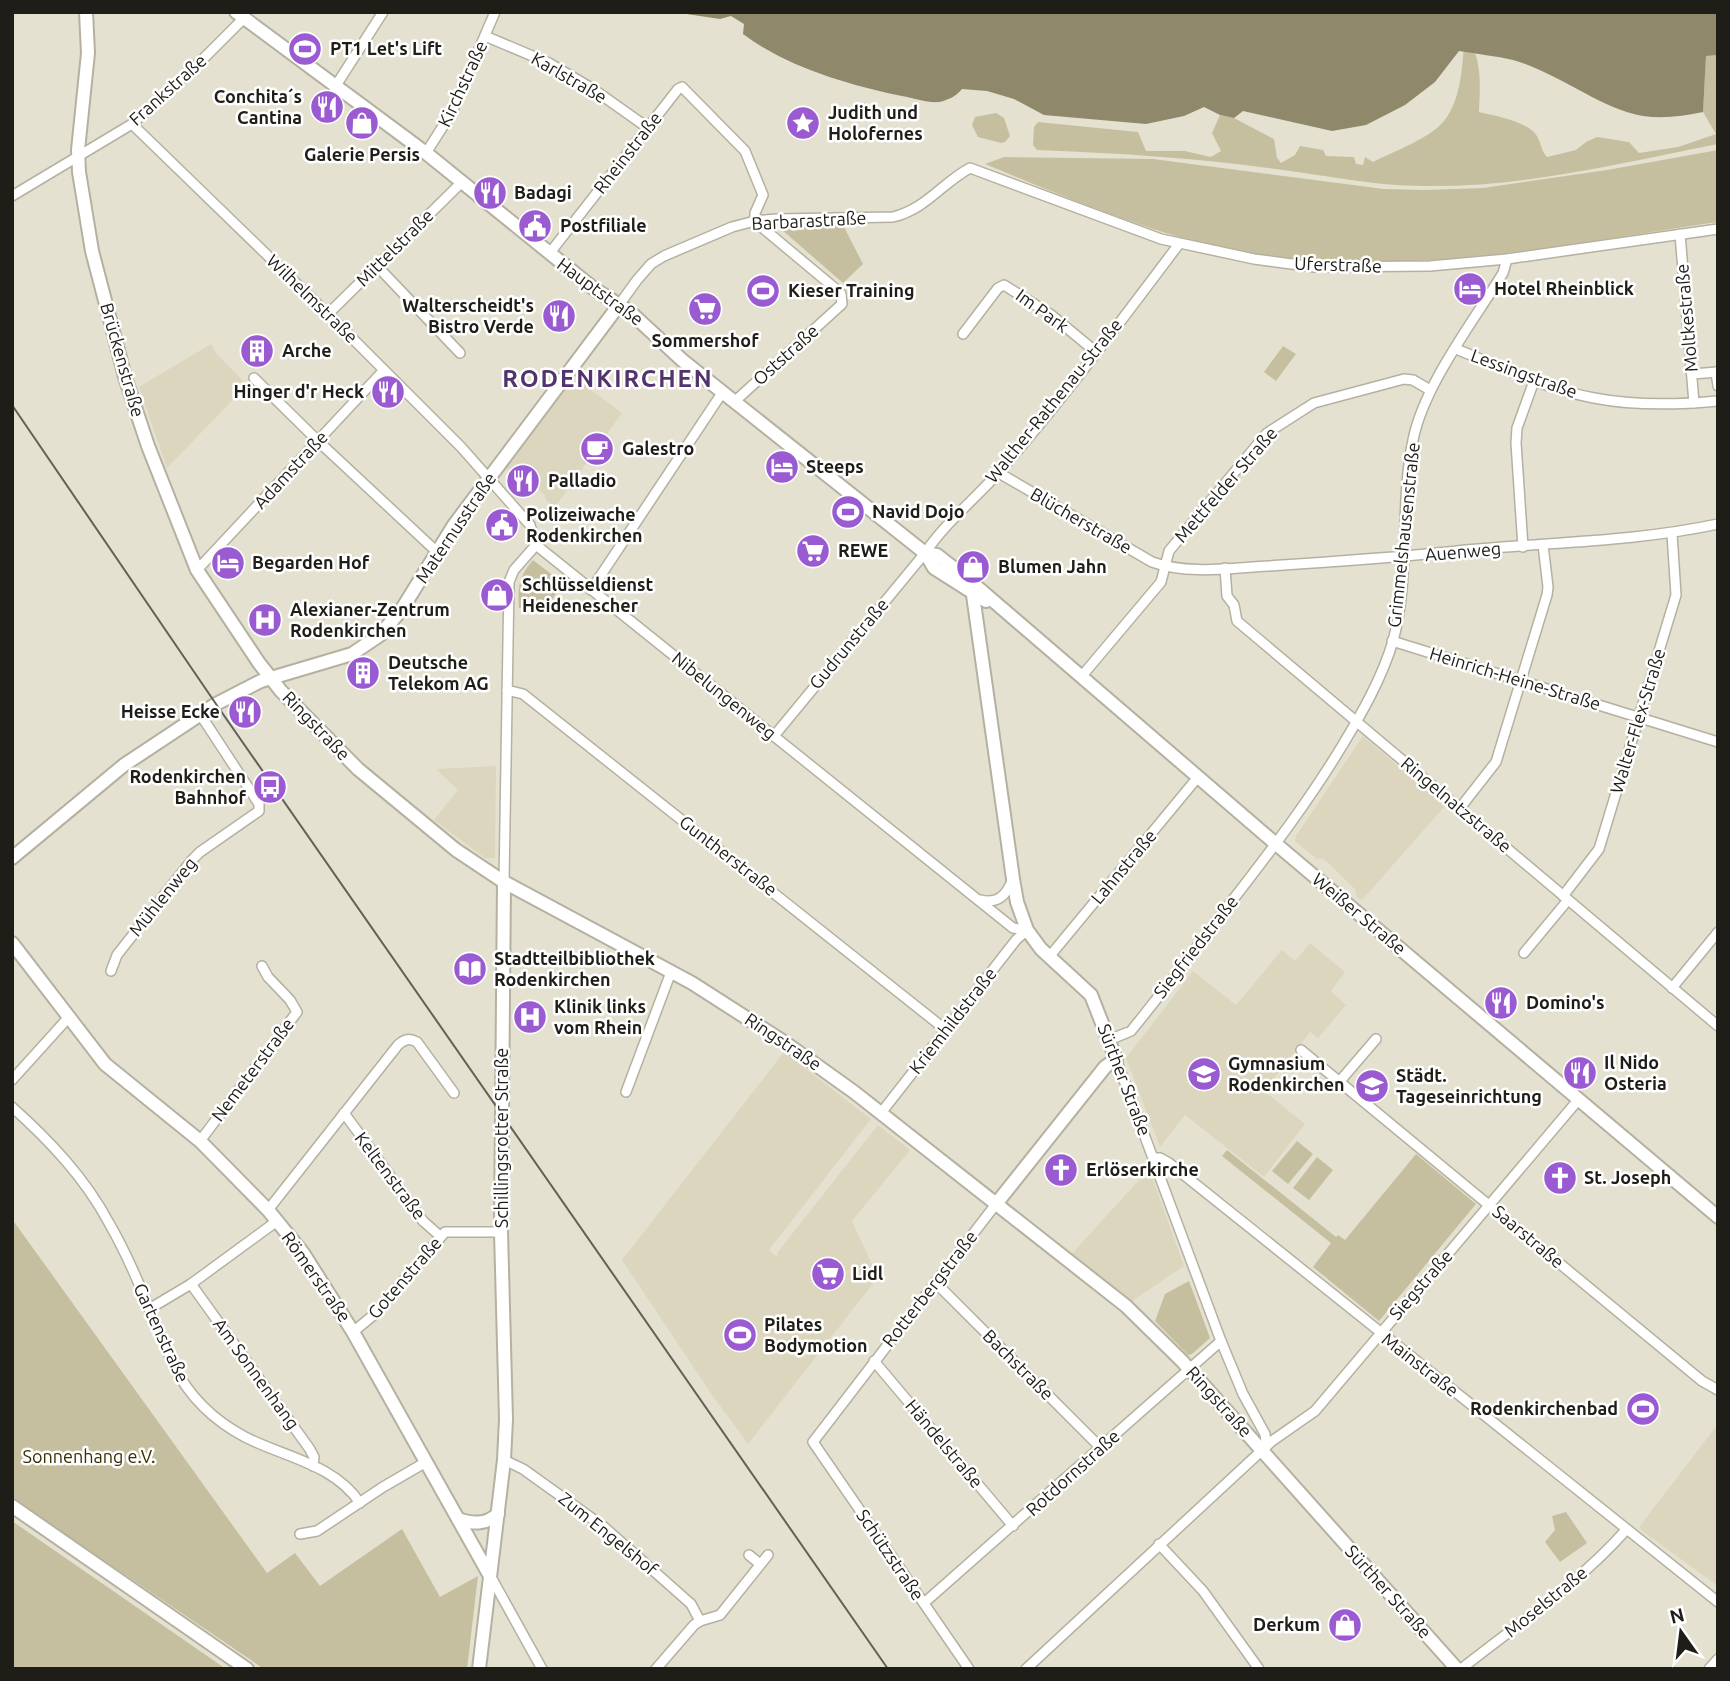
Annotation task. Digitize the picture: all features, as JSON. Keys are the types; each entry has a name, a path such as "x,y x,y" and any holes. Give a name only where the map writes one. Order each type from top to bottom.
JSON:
{"street":[{"name":"Brückenstraße","path":"86,12 88,53 78,157 92,251 125,377 148,446 197,570 271,678"},
{"path":"335,87 383,12"},
{"name":"Kirchstraße","path":"426,153 452,112 495,12"},
{"name":"Frankstraße","path":"12,196 132,124 203,59 240,15"},
{"name":"Hauptstraße","path":"240,15 426,153 549,254 637,317 722,393 925,553 934,568 973,594"},
{"name":"Karlstraße","path":"485,36 549,63 593,89 648,128"},
{"name":"Rheinstraße","path":"549,254 682,87 734,138 749,159 763,195 755,213 758,221"},
{"name":"Wilhelmstraße","path":"132,124 328,314 461,447 488,478"},
{"name":"Barbarastraße","path":"619,305 652,264 664,256 732,227 758,221 893,217 908,213 924,204 970,168"},
{"name":"Uferstraße","path":"970,168 1179,244 1254,259 1314,267 1430,267 1507,259 1718,229"},
{"name":"Mittelstraße","path":"328,314 462,182"},
{"name":"Oststraße","path":"734,402 842,303 842,297 837,290 758,221"},
{"name":"Moltkestraße","path":"1680,234 1694,403"},
{"name":"Walther-Rathenau-Straße","path":"925,553 938,534 999,473 1179,244"},
{"name":"Grimmelshausenstraße","path":"1276,844 1311,797 1357,721 1381,674 1392,641 1402,589 1406,501 1417,421 1430,390 1503,274 1507,259"},
{"path":"378,267 460,353"},
{"name":"Im Park","path":"963,334 998,288 1004,285 1050,314 1096,352"},
{"name":"Maternusstraße","path":"12,859 124,765 205,711 245,688 348,655 368,644 397,616 488,478 507,457 619,305"},
{"name":"Lessingstraße","path":"1456,349 1534,381 1592,398 1657,405 1718,401"},
{"name":"Adamstraße","path":"197,570 384,370"},
{"path":"1692,374 1717,372"},
{"name":"Moltkestraße","path":"1717,372 1718,386"},
{"path":"254,378 437,552"},
{"name":"Mettfelder Straße","path":"1082,677 1161,582 1169,551 1267,433 1314,403 1404,379 1413,380 1430,390"},
{"path":"1524,547 1516,443 1517,428 1534,381"},
{"path":"591,590 722,393"},
{"name":"Blücherstraße","path":"999,473 1153,562 1165,566"},
{"name":"Nibelungenweg","path":"488,478 530,525 536,545 1013,928 1027,930"},
{"name":"Auenweg","path":"1165,566 1180,569 1225,568 1405,558 1449,551 1672,534 1718,524"},
{"name":"Walter-Flex-Straße","path":"1524,953 1599,849 1676,595 1672,534"},
{"name":"Schillingsrotter Straße","path":"479,1669 504,1460 506,1419 501,1232 510,578 536,545"},
{"path":"1460,808 1496,762 1547,595 1544,545"},
{"name":"Hauptstraße","path":"925,553 937,555 969,580"},
{"name":"Gudrunstraße","path":"774,736 925,553"},
{"name":"Ringelnatzstraße","path":"1225,568 1227,596 1234,606 1237,621 1718,1026"},
{"name":"Hauptstraße","path":"951,580 975,618"},
{"path":"969,580 973,594"},
{"name":"Weißer Straße","path":"969,580 1276,844 1718,1217"},
{"name":"Weißer Straße","path":"973,594 1002,609"},
{"name":"Sürther Straße","path":"973,594 1013,879 1017,902 1027,930 1049,957 1091,995 1221,1341 1243,1394 1265,1434 1263,1451 1459,1669"},
{"path":"975,618 988,607 1002,609"},
{"name":"Heinrich-Heine-Straße","path":"1392,641 1718,742"},
{"name":"Ringstraße","path":"271,678 323,735 383,792 456,850 504,882 718,999 784,1042 880,1113 1126,1306 1263,1451"},
{"name":"Guntherstraße","path":"507,690 523,694 946,1030"},
{"name":"Mühlenweg","path":"111,971 117,955 192,860 256,815 260,807 205,711"},
{"name":"Lahnstraße","path":"1049,957 1198,777"},
{"name":"Siegfriedstraße","path":"1109,1040 1131,1031 1276,844"},
{"path":"978,900 991,902 1001,899 1009,890 1013,879"},
{"name":"Kriemhildstraße","path":"880,1113 1016,940 1027,930"},
{"path":"1672,988 1718,932"},
{"name":"Römerstraße","path":"12,943 105,1064 200,1141 268,1210 329,1290 542,1669"},
{"name":"Nemeterstraße","path":"200,1141 297,1012 290,1000 268,978 262,966"},
{"path":"626,1092 671,972"},
{"path":"12,1080 68,1018"},
{"path":"1340,1081 1376,1039"},
{"name":"Keltenstraße","path":"268,1210 398,1045 405,1040 418,1042 454,1093"},
{"name":"Saarstraße","path":"1301,1050 1702,1381 1718,1390"},
{"path":"996,1204 1105,1067 1116,1059"},
{"name":"Siegstraße","path":"1027,1669 1272,1441 1315,1411 1579,1099"},
{"name":"Gartenstraße","path":"12,1107 44,1135 86,1186 108,1221 182,1382 200,1406 245,1437 341,1481 360,1503"},
{"name":"Keltenstraße","path":"344,1113 423,1221 440,1236"},
{"name":"Mainstraße","path":"1154,1158 1169,1163 1718,1602"},
{"name":"Rotterbergstraße","path":"813,1441 996,1204"},
{"path":"149,1309 191,1284 276,1221"},
{"name":"Gotenstraße","path":"354,1332 376,1313 445,1232 501,1232"},
{"name":"Bachstraße","path":"935,1282 1101,1448"},
{"name":"Am Sonnenhang","path":"191,1284 309,1448 314,1457 313,1466"},
{"name":"Rotdornstraße","path":"923,1604 1221,1341"},
{"name":"Händelstraße","path":"874,1361 1013,1526"},
{"name":"Schützstraße","path":"813,1441 969,1669"},
{"name":"Zum Engelshof","path":"504,1460 523,1469 604,1527 691,1604 700,1621"},
{"path":"300,1534 317,1531 426,1462"},
{"path":"12,1506 247,1669"},
{"path":"458,1519 477,1523 488,1521 498,1514"},
{"name":"Moselstraße","path":"1459,1669 1570,1585 1626,1530"},
{"path":"1159,1544 1199,1586 1259,1669"},
{"path":"749,1555 760,1564"},
{"path":"656,1669 700,1621 720,1615 768,1555"},
{"path":"485,1613 496,1609 509,1610"},
{"path":"1709,1669 1718,1659"}],"shaded area":[{"path":"673,12 1718,12 1718,55 1706,56 1703,112 1681,116 1651,117 1627,112 1513,60 1459,51 1435,82 1405,105 1366,125 1332,131 1243,111 1234,118 1204,107 1184,116 1146,124 1044,115 1014,99 987,91 962,89 955,96 939,102 881,92 819,73 779,56 743,34 744,24 731,16 720,19"},
{"path":"211,344 216,353 247,385 167,468 139,387"},
{"path":"572,376 622,413 555,507 546,500 544,494 505,467"},
{"path":"1363,736 1445,806 1362,900 1357,897 1355,889 1324,859 1317,859 1295,841"},
{"path":"496,766 495,858 485,858 434,820 458,790 436,769"},
{"name":"Gymnasium Rodenkirchen","path":"1310,943 1345,972 1331,991 1346,1005 1318,1038 1310,1032 1264,1091 1305,1124 1264,1177 1185,1115 1160,1147 1126,1058 1193,971 1236,1005 1282,950 1295,961"},
{"path":"784,1052 871,1119 769,1250 777,1257 777,1253 878,1125 910,1150 852,1221 878,1277 748,1444 622,1260"},
{"path":"1149,1169 1184,1266 1129,1303 1070,1256"},
{"path":"1718,1424 1718,1586 1641,1530 1640,1526"}],"green space":[{"path":"1465,36 1478,62 1479,112 1526,126 1537,136 1547,157 1576,150 1597,137 1629,142 1639,153 1678,147 1716,134 1703,112 1706,56 1718,55 1718,144 1534,179 1460,186 1405,186 1186,159 1037,150 1033,145 1034,127 1038,122 1138,132 1146,151 1185,151 1211,157 1221,151 1212,133 1220,115 1234,118 1274,139 1277,158 1281,163 1295,155 1300,146 1323,150 1326,156 1354,157 1356,164 1363,165 1365,157 1373,162 1420,139 1444,121 1458,92"},
{"path":"996,113 1004,118 1010,136 1001,143 978,137 972,125 975,117"},
{"path":"1718,150 1718,222 1487,255 1371,262 1313,260 1221,248 1118,217 985,164 1004,157 1153,159 1384,189 1425,190 1483,188"},
{"path":"843,225 863,264 843,283 782,230 784,228"},
{"path":"1283,346 1296,354 1276,381 1264,372"},
{"path":"533,560 560,581 556,587 558,591 547,607 519,608 520,582"},
{"path":"1297,1141 1313,1154 1288,1184 1272,1171"},
{"path":"1227,1150 1336,1237 1338,1235 1345,1240 1416,1154 1476,1204 1379,1321 1313,1267 1331,1243 1222,1156"},
{"path":"1317,1157 1333,1170 1309,1200 1293,1188"},
{"name":"Sonnenhang e.V.","path":"12,1219 267,1573 295,1553 320,1586 402,1529 440,1597 478,1576 467,1669 264,1669 12,1498"},
{"path":"1189,1281 1210,1338 1188,1355 1155,1321 1165,1294"},
{"path":"1566,1512 1587,1543 1560,1562 1545,1542 1555,1530 1552,1516"},
{"path":"12,1521 226,1669 12,1669"}],"tram line":[{"path":"12,405 216,704 888,1669"}],"place":[{"name":"PT1 Let's Lift","path":"305,49"},
{"name":"Conchita´s Cantina","path":"327,107"},
{"name":"Galerie Persis","path":"362,123"},
{"name":"Judith und Holofernes","path":"803,123"},
{"name":"Badagi","path":"490,193"},
{"name":"Postfiliale","path":"535,226"},
{"name":"Hotel Rheinblick","path":"1470,289"},
{"name":"Kieser Training","path":"763,291"},
{"name":"Sommershof","path":"705,309"},
{"name":"Walterscheidt's Bistro Verde","path":"559,316"},
{"name":"Arche","path":"257,351"},
{"name":"Hinger d'r Heck","path":"388,392"},
{"name":"Galestro","path":"597,449"},
{"name":"Steeps","path":"782,467"},
{"name":"Palladio","path":"523,481"},
{"name":"Navid Dojo","path":"848,512"},
{"name":"Polizeiwache Rodenkirchen","path":"502,525"},
{"name":"REWE","path":"813,551"},
{"name":"Begarden Hof","path":"228,563"},
{"name":"Blumen Jahn","path":"973,567"},
{"name":"Schlüsseldienst Heidenescher","path":"497,595"},
{"name":"Alexianer-Zentrum Rodenkirchen","path":"265,620"},
{"name":"Deutsche Telekom AG","path":"363,673"},
{"name":"Heisse Ecke","path":"245,712"},
{"name":"Rodenkirchen Bahnhof","path":"270,787"},
{"name":"Stadtteilbibliothek Rodenkirchen","path":"470,969"},
{"name":"Domino's","path":"1501,1003"},
{"name":"Klinik links vom Rhein","path":"530,1017"},
{"name":"Il Nido Osteria","path":"1580,1073"},
{"name":"Gymnasium Rodenkirchen","path":"1204,1074"},
{"name":"Städt. Tageseinrichtung","path":"1372,1086"},
{"name":"Erlöserkirche","path":"1061,1170"},
{"name":"St. Joseph","path":"1560,1178"},
{"name":"Lidl","path":"828,1274"},
{"name":"Pilates Bodymotion","path":"740,1335"},
{"name":"Rodenkirchenbad","path":"1643,1409"},
{"name":"Derkum","path":"1345,1625"}],"district":[{"name":"RODENKIRCHEN","path":"608,379"}]}
